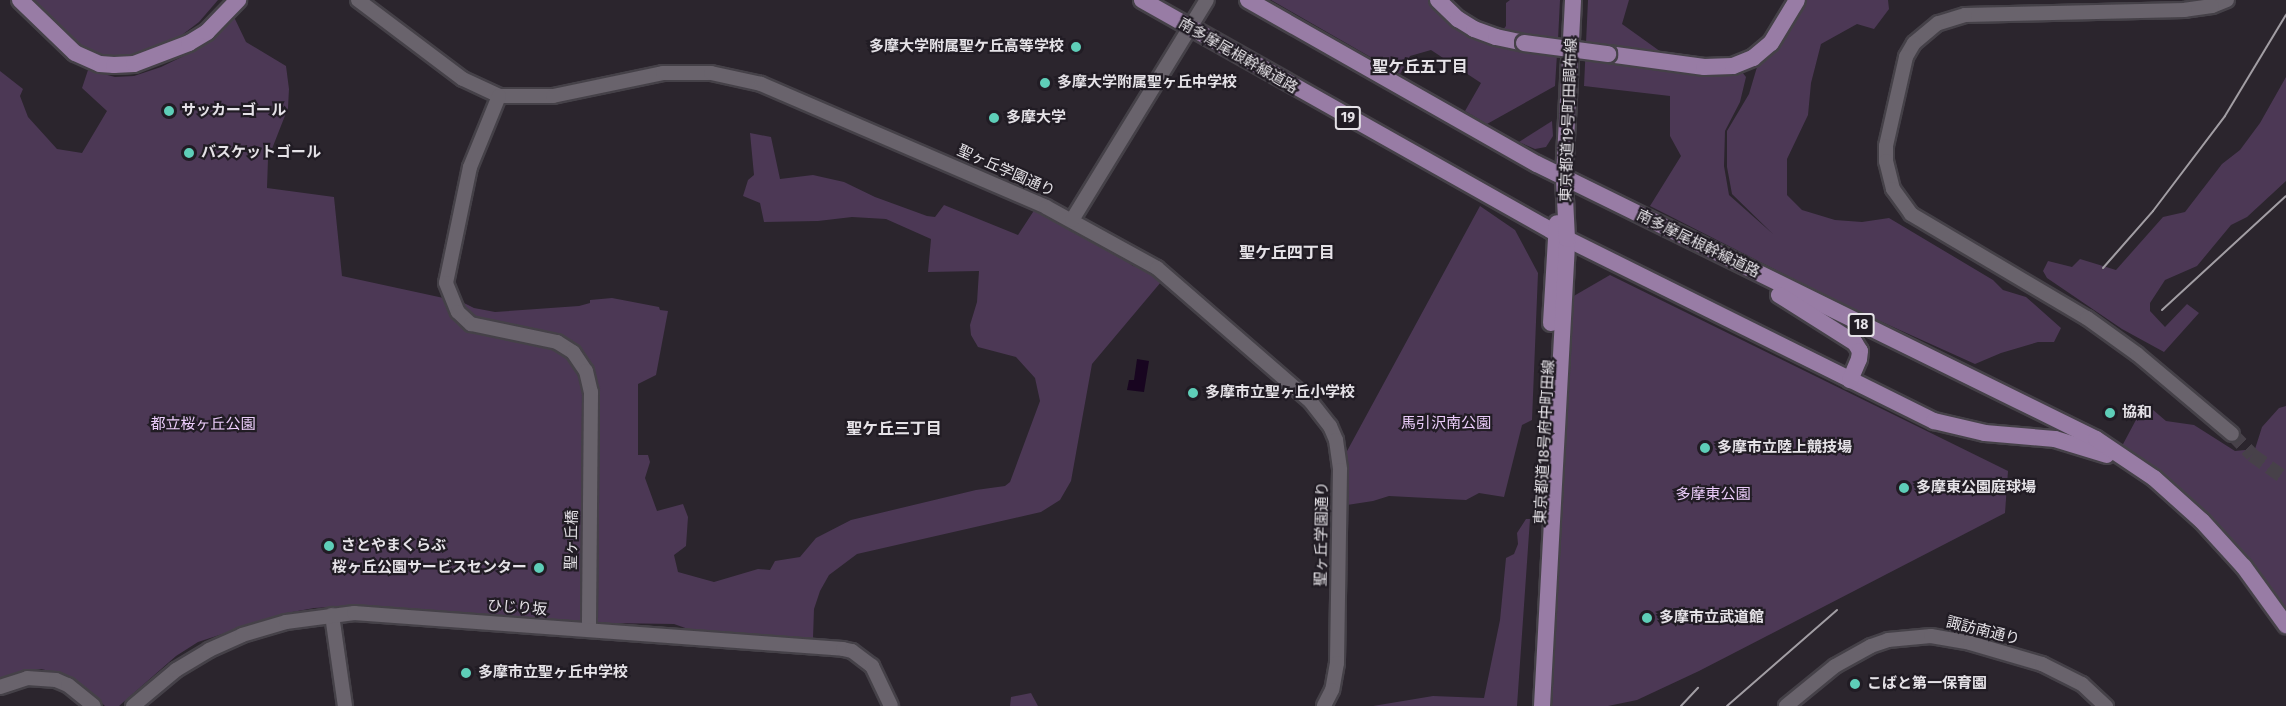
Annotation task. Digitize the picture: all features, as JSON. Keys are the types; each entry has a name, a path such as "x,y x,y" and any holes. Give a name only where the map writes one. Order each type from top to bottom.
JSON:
{"main road":[{"path":"20,0 75,52 100,64 114,66 134,64 189,43 207,32 238,0"},
{"name":"南多摩尾根幹線道路","path":"1142,0 1561,236 1946,426 2068,441 2109,456 2154,478"},
{"name":"南多摩尾根幹線道路","path":"1248,0 1564,178 2096,439 2154,478 2202,521 2230,550 2286,625"},
{"path":"1438,0 1458,19 1474,29 1524,43 1704,67 1733,66 1753,58 1771,42 1797,0"},
{"name":"東京都道19号町田調布線","path":"1561,236 1573,0"},
{"name":"東京都道18号府中町田線","path":"1531,706 1561,236"},
{"name":"東京都道18号府中町田線","path":"1542,706 1561,236"},
{"path":"1727,258 1855,342 1860,351 1859,359 1850,380"}],"street":[{"name":"聖ヶ丘学園通り","path":"358,0 463,79 499,96 553,96 663,73 705,72 747,79 781,90 1072,220 1138,256 1163,273 1311,402 1330,426 1338,449 1340,470 1337,663 1332,690 1324,706"},
{"path":"1072,220 1207,0"},
{"path":"2227,0 2212,6 2185,10 1965,15 1938,23 1914,43 1904,64 1886,146 1886,161 1893,189 1902,205 1911,214 2087,318 2136,354 2232,434"},
{"name":"聖ヶ丘橋","path":"499,96 470,167 446,272 448,294 458,312 471,324 557,342 573,352 582,363 590,381 589,630"},
{"name":"ひじり坂","path":"133,706 176,670 209,650 242,635 286,622 332,615 366,614 852,651 872,666 891,706"},
{"path":"332,615 345,706"},
{"name":"諏訪南通り","path":"1786,706 1835,666 1864,649 1888,640 1931,636 1970,643 2042,664 2082,684 2106,706"},
{"path":"0,687 27,678 56,680 68,685 94,706"}],"green space":[{"path":"29,0 218,0 199,22 174,41 150,51 121,58 101,59 69,40"},
{"path":"1271,0 1430,0 1441,12 1557,54 1555,86 1487,124 1465,111 1481,83 1431,50 1410,56 1400,74"},
{"path":"1510,0 1560,0 1558,40 1502,31 1506,26 1506,3"},
{"path":"1588,0 1629,0 1622,24 1689,72 1742,72 1746,77 1740,102 1725,131 1724,166 1729,195 1773,234 1732,194 1727,167 1727,131 1749,94 1757,67 1778,48 1806,0 1888,0 1889,9 1874,29 1857,24 1821,44 1811,83 1808,115 1787,159 1787,195 1802,210 1835,220 1862,222 1889,218 1993,280 2003,290 2026,297 2061,328 2054,342 2038,342 2001,353 1975,364 1851,308 1650,206 1681,156 1670,136 1670,96 1584,86"},
{"name":"都立桜ヶ丘公園","path":"234,17 246,42 286,66 289,89 288,108 268,159 267,188 334,197 342,276 462,302 474,308 495,312 579,306 590,303 590,300 612,298 659,307 660,310 668,311 656,375 638,384 638,455 648,455 650,462 645,478 657,511 683,504 688,517 686,546 674,555 678,572 714,582 758,569 770,570 775,561 800,557 816,538 851,520 976,490 1005,486 1010,482 1040,401 1035,378 1016,357 978,347 971,335 970,325 977,302 979,271 928,272 931,239 886,219 852,217 818,221 764,222 760,203 743,196 748,180 754,175 750,133 771,137 780,179 813,175 844,182 875,197 927,216 935,217 944,205 1018,235 1035,209 1114,252 1133,266 1141,267 1161,282 1092,364 1071,481 1060,500 1041,512 857,554 829,575 820,591 814,609 813,638 691,630 674,624 607,623 364,605 314,608 287,613 198,642 176,656 119,706 105,706 76,681 59,673 41,669 24,671 0,679 0,71 23,89 20,96 28,117 57,149 82,153 107,111 82,88 88,70 115,77 134,76 161,67 194,51 214,38"},
{"path":"2286,77 2286,181 2247,217 2231,225 2197,266 2165,280 2150,303 2150,311 2165,327 2187,304 2199,313 2164,352 2122,329 2047,278 2043,271 2048,261 2072,267 2080,259 2116,270 2163,217 2185,212 2222,164 2240,150 2260,123"},
{"path":"1552,121 1553,136 1546,147 1535,149 1519,142"},
{"name":"馬引沢南公園","path":"1480,206 1515,230 1538,273 1532,420 1522,425 1504,497 1479,493 1466,500 1389,496 1347,505 1346,453"},
{"name":"多摩東公園","path":"1610,275 2008,471 2005,513 1699,671 1637,700 1608,706 1552,706 1572,297"},
{"path":"2145,403 2166,421 2194,425 2235,451 2255,449 2262,427 2279,408 2286,406 2286,610 2263,576 2214,520 2159,471 2122,446"},
{"path":"1526,519 1530,519 1517,706 1373,706 1433,696 1484,698 1500,620 1506,558 1514,554 1518,544 1517,533"},
{"path":"1031,693 1038,706 1010,706 1011,697"}],"shaded area":[{"path":"1137,359 1149,361 1144,392 1127,390 1129,380 1134,380"}],"tunnel":[{"path":"2232,434 2252,455 2286,479"}],"railway":[{"path":"2103,268 2153,211 2225,116 2286,15"},
{"path":"2162,310 2286,196"},
{"path":"1727,706 1837,610"},
{"path":"1681,706 1698,688"}],"place":[{"name":"多摩大学附属聖ケ丘高等学校","path":"1076,47"},
{"name":"多摩大学附属聖ヶ丘中学校","path":"1045,83"},
{"name":"サッカーゴール","path":"169,111"},
{"name":"多摩大学","path":"994,118"},
{"name":"バスケットゴール","path":"189,153"},
{"name":"多摩市立聖ヶ丘小学校","path":"1193,393"},
{"name":"協和","path":"2110,413"},
{"name":"多摩市立陸上競技場","path":"1705,448"},
{"name":"多摩東公園庭球場","path":"1904,488"},
{"name":"さとやまくらぶ","path":"329,546"},
{"name":"桜ヶ丘公園サービスセンター","path":"539,568"},
{"name":"多摩市立武道館","path":"1647,618"},
{"name":"多摩市立聖ヶ丘中学校","path":"466,673"},
{"name":"こばと第一保育園","path":"1855,684"}],"district":[{"name":"聖ケ丘五丁目","path":"1420,67"},
{"name":"聖ケ丘四丁目","path":"1287,253"},
{"name":"聖ケ丘三丁目","path":"894,429"}]}
